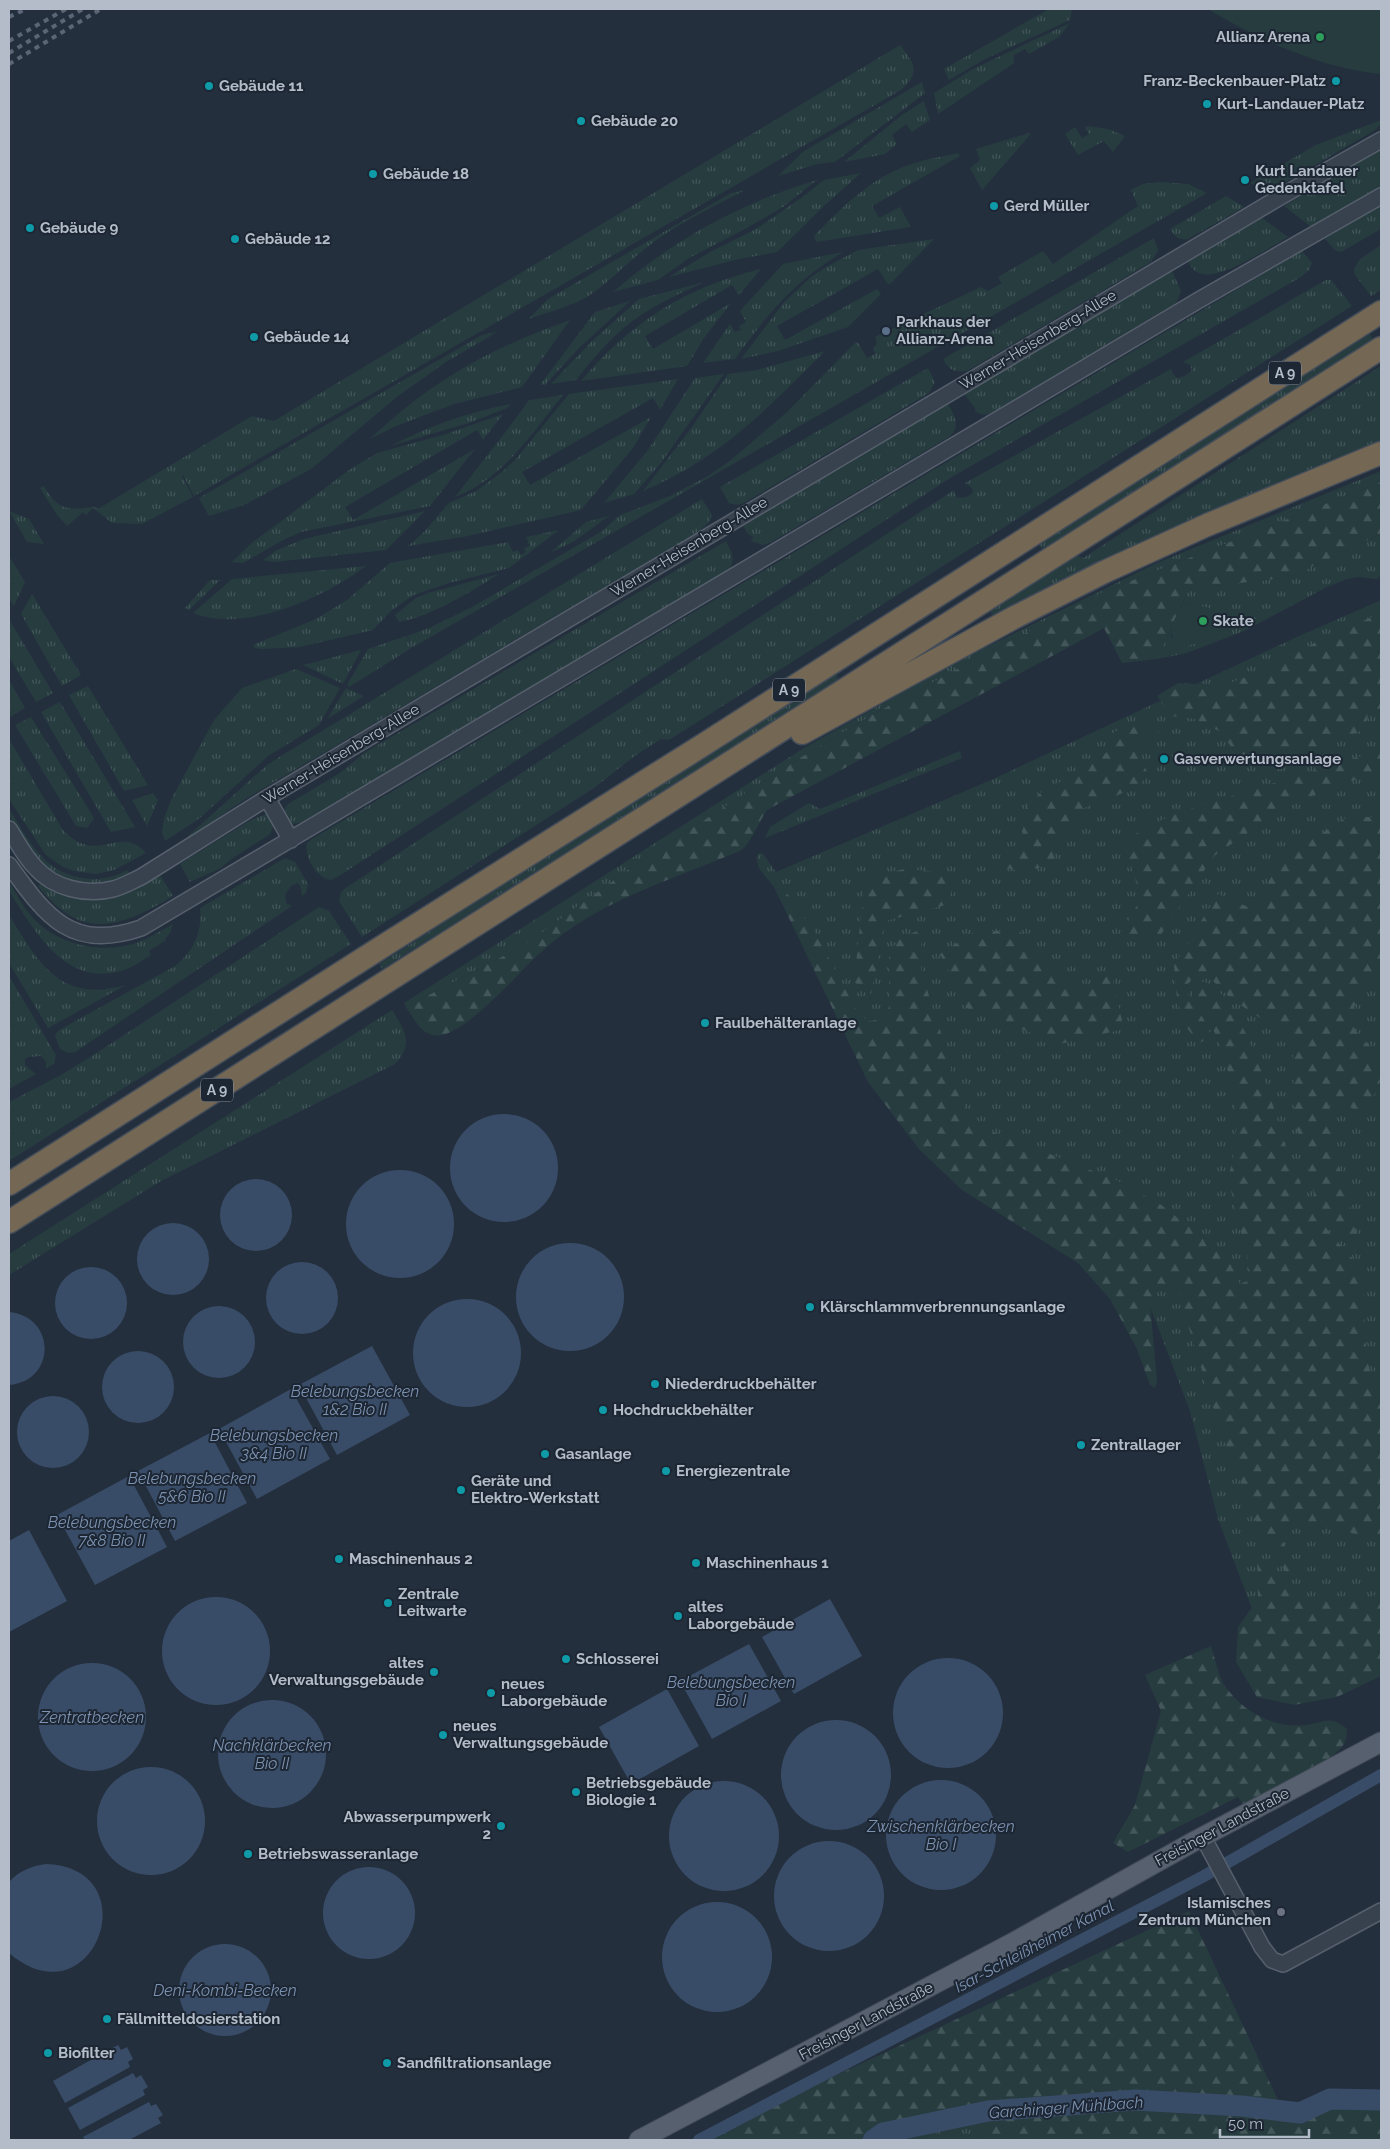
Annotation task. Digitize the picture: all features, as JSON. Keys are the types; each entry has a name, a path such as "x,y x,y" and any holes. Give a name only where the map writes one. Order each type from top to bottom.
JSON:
{"highway":[{"name":"A 9","path":"9,1184 388,943 703,746 1381,312"},
{"name":"A 9","path":"9,1222 1381,348"},
{"path":"683,791 718,786 833,715 1015,617 1104,572 1207,525 1381,454"}],"main road":[{"name":"Freisinger Landstraße","path":"639,2140 1014,1942 1202,1837 1381,1742"}],"street":[{"name":"Werner-Heisenberg-Allee","path":"9,829 35,868 44,876 64,887 98,892 114,889 141,877 267,798 1280,197 1381,140"},
{"path":"9,865 48,915 63,926 92,936 121,935 141,928 1190,305 1381,196"},
{"path":"267,798 291,840"},
{"path":"1202,1837 1262,1947 1272,1960 1284,1964 1381,1911"}],"green space":[{"path":"1049,9 1072,9 1070,20 985,59 949,80 944,69"},
{"name":"Allianz Arena","path":"1208,9 1381,9 1381,74 1358,71 1313,59 1249,32"},
{"path":"1070,23 1059,37 1029,54 1025,49 1014,55 1014,63 938,114 934,93 973,69"},
{"path":"900,45 914,68 911,78 901,90 194,496 183,475 193,497 142,524 112,523 93,508 86,515 83,512 67,526 57,515 40,488 44,486 54,500 65,507 95,507 98,509 252,416 274,421"},
{"path":"922,82 925,93 835,162 817,164 778,176 804,151"},
{"path":"924,101 930,120 912,132 906,124 892,135 897,144 885,154 844,162 902,115"},
{"path":"1381,120 1380,125 1375,130 1267,193 1250,183 1316,145"},
{"path":"1075,127 1082,138 1089,134 1085,127 1108,129 1125,136 1113,152 1104,141 1078,155 1065,134"},
{"path":"1029,133 1030,135 982,190 970,168 980,160 976,149"},
{"path":"1381,148 1381,188 1311,227 1284,206"},
{"path":"958,153 960,156 872,206 879,218 900,207 911,227 816,242 814,236 835,215 857,195 882,177 915,163"},
{"path":"861,173 777,252 739,259 669,277 712,251 756,229 824,180"},
{"path":"817,180 783,207 689,258 658,280 613,292 660,256 709,225 761,200"},
{"path":"1160,182 1188,184 1207,193 413,647 407,636 429,628 474,606 602,531 620,515 670,496 708,476 731,460 786,413 856,342 867,358 875,354 873,348 877,344 875,337 981,287 988,291 1002,283 998,277 1043,251 1053,264 1138,206 1131,190 1143,184"},
{"path":"745,190 668,232 586,298 529,319 548,299 731,193"},
{"path":"1226,196 1244,207 1188,239 1177,237 1170,229"},
{"path":"1381,205 1381,229 1341,252 1336,251 1325,239"},
{"path":"1262,218 1288,237 1245,262 1221,272 1211,274 1200,273 1194,270 1188,262"},
{"path":"1154,238 1158,250 1151,262 967,371 959,372 953,370 943,359"},
{"path":"934,239 890,284 887,283 878,269 777,326 785,340 877,289 881,294 848,327 778,351 741,359 785,301 811,277 826,267 858,250"},
{"path":"1381,245 1381,290 1371,296 1355,275 1354,269 1360,259"},
{"path":"1302,251 1312,263 1309,270 1301,277 955,475 339,876 331,880 320,875 312,866 307,854 307,843 312,839"},
{"path":"843,252 795,287 759,327 735,359 703,363 730,324 735,332 741,330 739,326 746,322 740,311 783,264"},
{"path":"761,269 739,295 732,285 645,336 653,349 731,303 704,338 687,366 581,381 620,341 640,324 662,310 708,286"},
{"path":"1172,271 1181,291 1174,304 995,411 980,414 975,411 975,408 964,394"},
{"path":"1326,280 1331,280 1352,306 669,740 661,739 636,755 594,788 362,937 339,901 341,892 347,887 954,490 956,497 963,498 970,495 973,492 972,488 965,483 1171,369 1177,378 1185,376 1192,370 1190,365 1183,362"},
{"path":"705,282 664,301 635,319 606,345 576,380 551,384 591,342 639,299"},
{"path":"630,301 578,349 545,385 540,385 595,312"},
{"path":"570,320 522,387 454,404 396,426 370,439 416,400 463,368 514,342"},
{"path":"497,332 446,362 398,396 311,469 244,505 209,516 199,498 482,335"},
{"path":"1370,334 1373,340 1042,550 1039,544"},
{"path":"825,351 762,413 719,448 671,478 643,491 692,427 728,374 757,370"},
{"path":"1381,366 1381,442 1238,499 992,615 990,610 1068,559 1078,556 1083,558"},
{"path":"928,368 935,382 929,393 744,503 737,505 729,503 720,487"},
{"path":"724,374 661,463 634,494 604,503 648,450 695,378"},
{"path":"678,379 660,410 653,398 522,472 530,485 651,417 633,448 581,510 463,537 408,546 423,533 449,503 476,491 515,460 569,394"},
{"path":"563,395 528,439 502,467 488,479 455,497 529,400"},
{"path":"511,404 507,408 469,423 390,446 449,420"},
{"path":"948,404 956,421 955,429 949,437 773,541 763,545 751,541 753,537 747,533 743,526"},
{"path":"503,414 483,440 477,430 345,507 353,520 475,449 430,506 301,532 243,563 232,562 254,541 349,470 377,453 443,435"},
{"path":"1381,471 1381,482 1103,592 872,715 800,758 629,869 528,943 406,1007 404,1003 804,748 962,659 1157,563"},
{"path":"1381,482 1381,534 1290,577 1189,589 1157,659 1122,663 1104,628 767,810 742,850 636,893 586,919 540,953 480,1012 454,1030 442,1035 430,1034 416,1023 406,1007 528,943 629,869 800,758 872,715 946,675 1103,592"},
{"path":"702,499 712,515 709,522 698,532 247,798 190,839 188,836 266,766 281,756"},
{"path":"9,511 29,519 44,544 27,542"},
{"path":"425,511 386,550 274,562 263,560 277,550 304,539"},
{"path":"609,516 573,542 550,553 586,522"},
{"path":"559,530 509,568 449,583 414,595 392,610 373,630 300,647 261,649 255,648 253,645 316,619 347,600 390,563 508,542 513,552 518,550 521,555 526,552 524,548 530,546 526,537"},
{"path":"1381,534 1381,575 1377,579 1358,577 1347,579 1327,587 1244,631 1187,653 1157,659 1171,629 1171,638 1220,612 1183,603 1189,589 1290,577"},
{"path":"726,541 732,553 732,561 726,573 300,823 292,824 284,817 285,808 288,804 340,773 364,753"},
{"path":"9,556 25,582 14,606 9,599"},
{"path":"366,566 349,578 307,600 260,616 236,619 214,618 193,613 232,579"},
{"path":"499,574 450,603 424,615 399,622 395,615 416,598 428,593"},
{"path":"210,580 220,580 189,610 185,608"},
{"path":"32,594 81,675 62,686 21,614"},
{"path":"1381,600 1381,1653 1259,1627 1218,1519 1190,1411 1133,1262 873,1044 779,888 775,889 760,869 757,855 763,854 776,872 991,780 1299,636"},
{"name":"Skate","path":"1183,603 1218,611 1229,619 1232,625 1209,639 1183,647 1176,642 1171,632"},
{"path":"1381,613 1381,710 1368,710 1366,729 1315,748 1279,749 1240,760 1221,732 1195,719 1171,716 1157,696 1178,683 1221,686 1266,670 1318,641"},
{"path":"9,619 53,693 36,702 9,657"},
{"path":"406,636 413,647 349,687 347,685 368,649"},
{"path":"361,650 343,684 303,665"},
{"path":"296,669 340,688 319,725 268,756 200,818 165,841 162,832 164,818 172,798 214,720 242,688"},
{"path":"835,673 839,680 382,969 379,964"},
{"path":"9,680 25,708 10,717 9,716"},
{"path":"88,686 148,785 124,791 69,695"},
{"path":"346,688 364,696 327,719"},
{"path":"60,702 135,827 111,832 41,712"},
{"path":"31,717 91,813 94,819 87,828 76,826 15,725"},
{"path":"1128,723 1152,724 1159,732 1142,737 1138,752 1149,776 1128,791 1079,810 1075,822 1069,831 1050,844 1056,863 1023,872 995,865 1017,855 1026,808 1045,788 1078,775 1107,752 1113,733"},
{"path":"9,739 63,830 76,840 87,845 98,846 127,842 136,845 146,853 114,870 96,874 74,871 63,867 46,855 9,799"},
{"path":"960,751 962,758 765,838 770,827 809,803 820,809"},
{"path":"1374,752 1381,752 1381,770 1290,804 1214,856 1160,936 1120,936 1141,898 1123,840 1174,814"},
{"path":"153,793 158,800 147,826 132,800"},
{"path":"9,809 30,843 57,869 88,879 105,878 127,870 130,874 114,881 83,884 56,874 33,854 12,821"},
{"path":"266,814 272,817 273,826 270,834 221,868 190,882 180,864 251,820"},
{"path":"1347,817 1381,817 1381,898 1377,900 1381,905 1381,967 1346,1018 1375,1053 1380,1082 1365,1115 1338,1101 1328,1093 1337,1159 1354,1219 1360,1253 1358,1255 1348,1247 1331,1226 1316,1202 1294,1118 1293,1051 1284,1034 1230,998 1211,979 1200,975 1194,977 1188,984 1189,999 1203,1018 1212,1037 1199,1043 1187,1028 1177,1000 1174,965 1218,894 1255,910 1279,861"},
{"path":"285,858 295,862 308,884 306,893 302,896 300,885 297,883 291,886 285,895 286,903 292,906 75,1052 68,1053 60,1049 55,1035 59,1030 175,966 187,954 192,948 198,933 201,917 200,908"},
{"path":"904,869 955,873 949,904 886,921 871,994 854,982 865,878"},
{"path":"160,875 173,896 136,916 119,922 102,924 86,922 70,916 54,904 38,886 41,884 57,893 72,898 101,899 130,890"},
{"path":"9,882 32,917 43,927 68,941 82,945 111,948 125,946 139,942 173,924 166,940 149,951 151,955 133,966 121,971 101,974 83,971 53,952 41,938 9,891"},
{"path":"783,888 816,934 859,1015 870,1021 883,1019 889,1007 889,951 901,938 917,931 923,934 920,954 922,974 949,1058 955,1086 966,1111 991,1131 1116,1180 1160,1204 1201,1236 1231,1265 1240,1284 1252,1279 1228,1178 1233,1159 1237,1125 1234,1092 1219,1041 1206,1016 1193,997 1192,985 1196,981 1211,985 1226,1000 1240,1021 1252,1048 1263,1075 1289,1156 1314,1211 1363,1270 1365,1338 1371,1379 1381,1397 1381,1540 1305,1522 1277,1527 1294,1568 1291,1574 1285,1571 1261,1535 1221,1433 1177,1289 1169,1287 1159,1289 1151,1298 1157,1384 1154,1388 1150,1385 1137,1349 1110,1299 1078,1263 962,1190 919,1149 868,1082 775,889"},
{"path":"319,907 329,911 351,944 9,1161 9,1102 61,1075 92,1056"},
{"path":"9,915 42,963 54,975 68,984 84,989 103,989 126,985 48,1028 9,963"},
{"path":"1019,930 1051,968 1081,997 1111,972 1124,1029 1060,1044 967,1008 940,954 974,932"},
{"path":"9,976 56,1055 54,1064 46,1068 46,1062 41,1056 25,1059 25,1065 36,1074 9,1089"},
{"path":"392,1010 401,1024 406,1037 404,1050 395,1064 161,1181 9,1275 9,1254"},
{"path":"1257,1553 1281,1582 1311,1600 1367,1598 1381,1593 1381,1676 1337,1697 1294,1705 1257,1697 1236,1662 1238,1627 1258,1599"},
{"path":"1211,1646 1225,1686 1240,1703 1260,1716 1282,1724 1305,1725 1327,1721 1336,1722 1347,1729 1345,1742 1324,1763 1297,1779 1243,1804 1238,1797 1128,1852 1113,1843 1135,1805 1161,1711 1145,1675"},
{"path":"1189,1911 1279,2102 1381,2100 1381,2140 982,2140 973,2121 913,2140 697,2140"},
{"path":"974,2120 982,2140 913,2140"}],"water":[{"path":"504,1114 525,1118 542,1130 554,1147 558,1168 554,1189 542,1206 525,1218 504,1222 483,1218 466,1206 454,1189 450,1168 454,1147 466,1130 483,1118"},
{"path":"400,1170 421,1174 438,1186 450,1203 454,1224 450,1245 438,1262 421,1274 400,1278 379,1274 362,1262 350,1245 346,1224 350,1203 362,1186 379,1174"},
{"path":"256,1179 270,1182 282,1189 289,1201 292,1215 289,1229 282,1241 270,1248 256,1251 242,1248 230,1241 223,1229 220,1215 223,1201 230,1189 242,1182"},
{"path":"173,1223 187,1226 199,1233 206,1245 209,1259 206,1273 199,1285 187,1292 173,1295 159,1292 147,1285 140,1273 137,1259 140,1245 147,1233 159,1226"},
{"path":"570,1243 591,1247 608,1259 620,1276 624,1297 620,1318 608,1335 591,1347 570,1351 549,1347 532,1335 520,1318 516,1297 520,1276 532,1259 549,1247"},
{"path":"302,1262 316,1265 328,1272 335,1284 338,1298 335,1312 328,1324 316,1331 302,1334 288,1331 276,1324 269,1312 266,1298 269,1284 276,1272 288,1265"},
{"path":"91,1267 105,1270 117,1277 124,1289 127,1303 124,1317 117,1329 105,1336 91,1339 77,1336 65,1329 58,1317 55,1303 58,1289 65,1277 77,1270"},
{"path":"467,1299 488,1303 505,1315 517,1332 521,1353 517,1374 505,1391 488,1403 467,1407 446,1403 429,1391 417,1374 413,1353 417,1332 429,1315 446,1303"},
{"path":"219,1306 233,1309 245,1316 252,1328 255,1342 252,1356 245,1368 233,1375 219,1378 205,1375 193,1368 186,1356 183,1342 186,1328 193,1316 205,1309"},
{"path":"9,1312 24,1316 36,1325 42,1336 45,1348 42,1361 36,1372 25,1381 9,1385"},
{"name":"Belebungsbecken 1&2 Bio II","path":"372,1346 410,1415 337,1455 299,1385"},
{"path":"138,1351 152,1354 164,1361 171,1373 174,1387 171,1401 164,1413 152,1420 138,1423 124,1420 112,1413 105,1401 102,1387 105,1373 112,1361 124,1354"},
{"name":"Belebungsbecken 3&4 Bio II","path":"291,1389 330,1459 257,1499 219,1429"},
{"path":"53,1396 67,1399 79,1406 86,1418 89,1432 86,1446 79,1458 67,1465 53,1468 39,1465 27,1458 20,1446 17,1432 20,1418 27,1406 39,1399"},
{"name":"Belebungsbecken 5&6 Bio II","path":"210,1433 247,1503 175,1541 138,1471"},
{"name":"Belebungsbecken 7&8 Bio II","path":"129,1476 167,1547 95,1585 57,1515"},
{"path":"29,1530 67,1601 9,1632 9,1541"},
{"name":"Nachklärbecken Bio II","path":"216,1597 237,1601 254,1613 266,1630 270,1651 266,1672 254,1689 237,1701 216,1705 195,1701 178,1689 166,1672 162,1651 166,1630 178,1613 195,1601"},
{"name":"Belebungsbecken Bio I","path":"830,1599 862,1656 794,1694 762,1637"},
{"name":"Belebungsbecken Bio I","path":"749,1644 781,1701 712,1739 680,1681"},
{"path":"948,1658 969,1662 987,1674 999,1692 1003,1713 999,1734 987,1752 969,1764 948,1768 927,1764 909,1752 897,1734 893,1713 897,1692 909,1674 927,1662"},
{"name":"Zentratbecken","path":"92,1663 113,1667 130,1679 142,1696 146,1717 142,1738 130,1755 113,1767 92,1771 71,1767 54,1755 42,1738 38,1717 42,1696 54,1679 71,1667"},
{"name":"Belebungsbecken Bio I","path":"667,1689 699,1746 631,1784 599,1727"},
{"name":"Nachklärbecken Bio II","path":"272,1700 293,1704 310,1716 322,1733 326,1754 322,1775 310,1792 293,1804 272,1808 251,1804 234,1792 222,1775 218,1754 222,1733 234,1716 251,1704"},
{"name":"Zwischenklärbecken Bio I","path":"836,1720 857,1724 875,1736 887,1754 891,1775 887,1796 875,1814 857,1826 836,1830 815,1826 797,1814 785,1796 781,1775 785,1754 797,1736 815,1724"},
{"name":"Nachklärbecken Bio II","path":"151,1767 172,1771 189,1783 201,1800 205,1821 201,1842 189,1859 172,1871 151,1875 130,1871 113,1859 101,1842 97,1821 101,1800 113,1783 130,1771"},
{"name":"Zwischenklärbecken Bio I","path":"941,1780 962,1784 980,1796 992,1814 996,1835 992,1856 980,1874 962,1886 941,1890 920,1886 902,1874 890,1856 886,1835 890,1814 902,1796 920,1784"},
{"path":"724,1781 745,1785 763,1797 775,1815 779,1836 775,1857 763,1875 745,1887 724,1891 703,1887 685,1875 673,1857 669,1836 673,1815 685,1797 703,1785"},
{"name":"Zwischenklärbecken Bio I","path":"829,1841 850,1845 868,1857 880,1875 884,1896 880,1917 868,1935 850,1947 829,1951 808,1947 790,1935 778,1917 774,1896 778,1875 790,1857 808,1845"},
{"path":"46,1864 78,1872 96,1890 103,1913 98,1937 85,1958 65,1970 39,1970 9,1953 9,1882 26,1870"},
{"path":"369,1867 387,1870 402,1880 412,1895 415,1913 412,1931 402,1946 387,1956 369,1959 351,1956 336,1946 326,1931 323,1913 326,1895 336,1880 351,1870"},
{"path":"717,1902 738,1906 756,1918 768,1936 772,1957 768,1978 756,1996 738,2008 717,2012 696,2008 678,1996 666,1978 662,1957 666,1936 678,1918 696,1906"},
{"name":"Deni-Kombi-Becken","path":"225,1944 243,1947 258,1957 268,1972 271,1990 268,2008 258,2023 243,2033 225,2036 207,2033 192,2023 182,2008 179,1990 182,1972 192,1957 207,1947"},
{"path":"118,2045 121,2050 127,2047 133,2059 128,2062 130,2067 65,2103 53,2081"},
{"path":"133,2073 136,2078 141,2075 148,2087 143,2090 145,2095 80,2130 68,2108"},
{"path":"149,2102 151,2106 156,2104 163,2115 158,2118 161,2123 129,2140 85,2140 83,2137"}],"waterway":[{"name":"Isar-Schleißheimer Kanal","path":"699,2140 1204,1876 1381,1775"},
{"name":"Garchinger Mühlbach","path":"873,2140 883,2133 988,2111 1135,2100 1242,2106 1300,2113 1330,2099 1381,2100"}],"railway":[{"path":"9,17 26,9"},
{"path":"9,41 66,9"},
{"path":"9,53 83,9"},
{"path":"9,64 101,9"}],"place":[{"name":"Allianz Arena","path":"1320,37"},
{"name":"Franz-Beckenbauer-Platz","path":"1336,81"},
{"name":"Gebäude 11","path":"209,86"},
{"name":"Kurt-Landauer-Platz","path":"1207,104"},
{"name":"Gebäude 20","path":"581,121"},
{"name":"Gebäude 18","path":"373,174"},
{"name":"Kurt Landauer Gedenktafel","path":"1245,180"},
{"name":"Gerd Müller","path":"994,206"},
{"name":"Gebäude 9","path":"30,228"},
{"name":"Gebäude 12","path":"235,239"},
{"name":"Parkhaus der Allianz-Arena","path":"886,331"},
{"name":"Gebäude 14","path":"254,337"},
{"name":"Skate","path":"1203,621"},
{"name":"Gasverwertungsanlage","path":"1164,759"},
{"name":"Faulbehälteranlage","path":"705,1023"},
{"name":"Klärschlammverbrennungsanlage","path":"810,1307"},
{"name":"Niederdruckbehälter","path":"655,1384"},
{"name":"Hochdruckbehälter","path":"603,1410"},
{"name":"Zentrallager","path":"1081,1445"},
{"name":"Gasanlage","path":"545,1454"},
{"name":"Energiezentrale","path":"666,1471"},
{"name":"Geräte und Elektro-Werkstatt","path":"461,1490"},
{"name":"Maschinenhaus 2","path":"339,1559"},
{"name":"Maschinenhaus 1","path":"696,1563"},
{"name":"Zentrale Leitwarte","path":"388,1603"},
{"name":"altes Laborgebäude","path":"678,1616"},
{"name":"Schlosserei","path":"566,1659"},
{"name":"altes Verwaltungsgebäude","path":"434,1672"},
{"name":"neues Laborgebäude","path":"491,1693"},
{"name":"neues Verwaltungsgebäude","path":"443,1735"},
{"name":"Betriebsgebäude Biologie 1","path":"576,1792"},
{"name":"Abwasserpumpwerk 2","path":"501,1826"},
{"name":"Betriebswasseranlage","path":"248,1854"},
{"name":"Islamisches Zentrum München","path":"1281,1912"},
{"name":"Fällmitteldosierstation","path":"107,2019"},
{"name":"Biofilter","path":"48,2053"},
{"name":"Sandfiltrationsanlage","path":"387,2063"}]}
